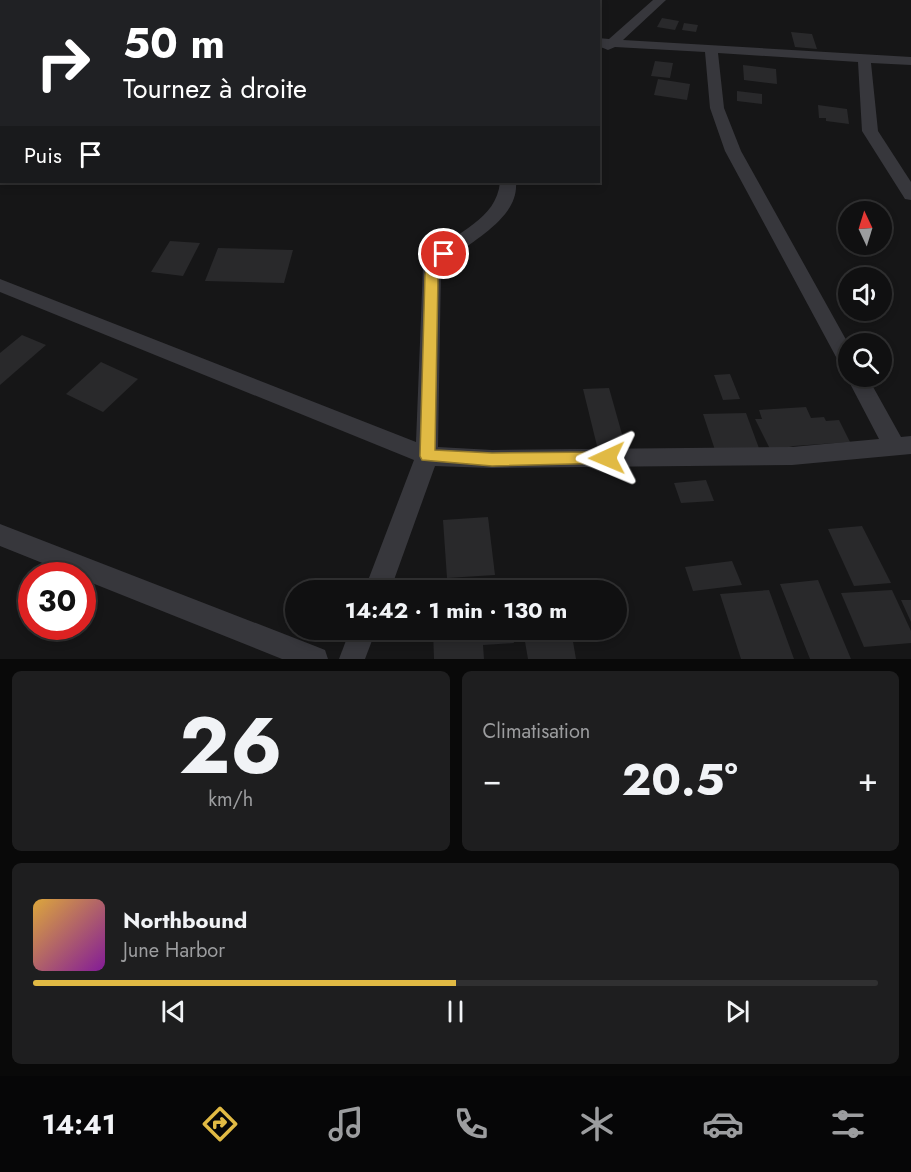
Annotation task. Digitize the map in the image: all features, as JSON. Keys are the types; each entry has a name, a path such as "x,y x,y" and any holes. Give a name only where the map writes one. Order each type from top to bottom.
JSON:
{"street":[{"path":"600,53 660,0"},
{"path":"600,42 911,61"},
{"path":"711,49 717,108 729,144 838,343"},
{"path":"864,58 870,131 911,195"},
{"path":"381,580 428,456 432,267 444,254 498,210 506,198 508,183"},
{"path":"0,285 428,456 492,459 792,456 903,445 863,387"},
{"path":"0,535 315,659"},
{"path":"352,659 359,640"}],"building":[{"path":"662,18 679,21 675,30 657,27"},
{"path":"684,23 698,25 696,32 682,30"},
{"path":"791,32 812,34 817,49 795,47"},
{"path":"655,61 673,63 670,78 651,76"},
{"path":"743,65 776,69 777,84 744,80"},
{"path":"658,79 690,84 687,100 654,95"},
{"path":"737,91 762,94 762,104 737,101"},
{"path":"818,105 847,109 849,124 819,118"},
{"path":"170,241 200,243 183,276 151,272"},
{"path":"218,248 293,250 284,283 205,281"},
{"path":"22,335 46,345 0,385 0,353"},
{"path":"101,362 138,379 103,412 66,394"},
{"path":"730,374 740,399 723,400 714,375"},
{"path":"609,388 627,452 599,454 583,389"},
{"path":"806,407 811,418 824,417 826,421 839,420 850,442 794,446 771,451 755,419 762,419 759,410"},
{"path":"746,413 760,451 716,453 703,414"},
{"path":"706,480 714,501 681,503 674,483"},
{"path":"488,517 495,575 447,578 443,520"},
{"path":"862,526 891,583 854,586 828,529"},
{"path":"732,561 742,585 693,591 685,567"},
{"path":"818,580 851,659 810,659 780,584"},
{"path":"769,590 794,659 741,659 720,594"},
{"path":"892,590 911,631 911,643 864,647 841,593"},
{"path":"901,600 911,600 911,622"},
{"path":"433,640 514,640 514,643 483,645 484,659 434,659"},
{"path":"525,640 573,640 576,659 528,659"}],"route":[{"path":"444,254 432,267 431,275 428,456 492,459 607,458"}]}
